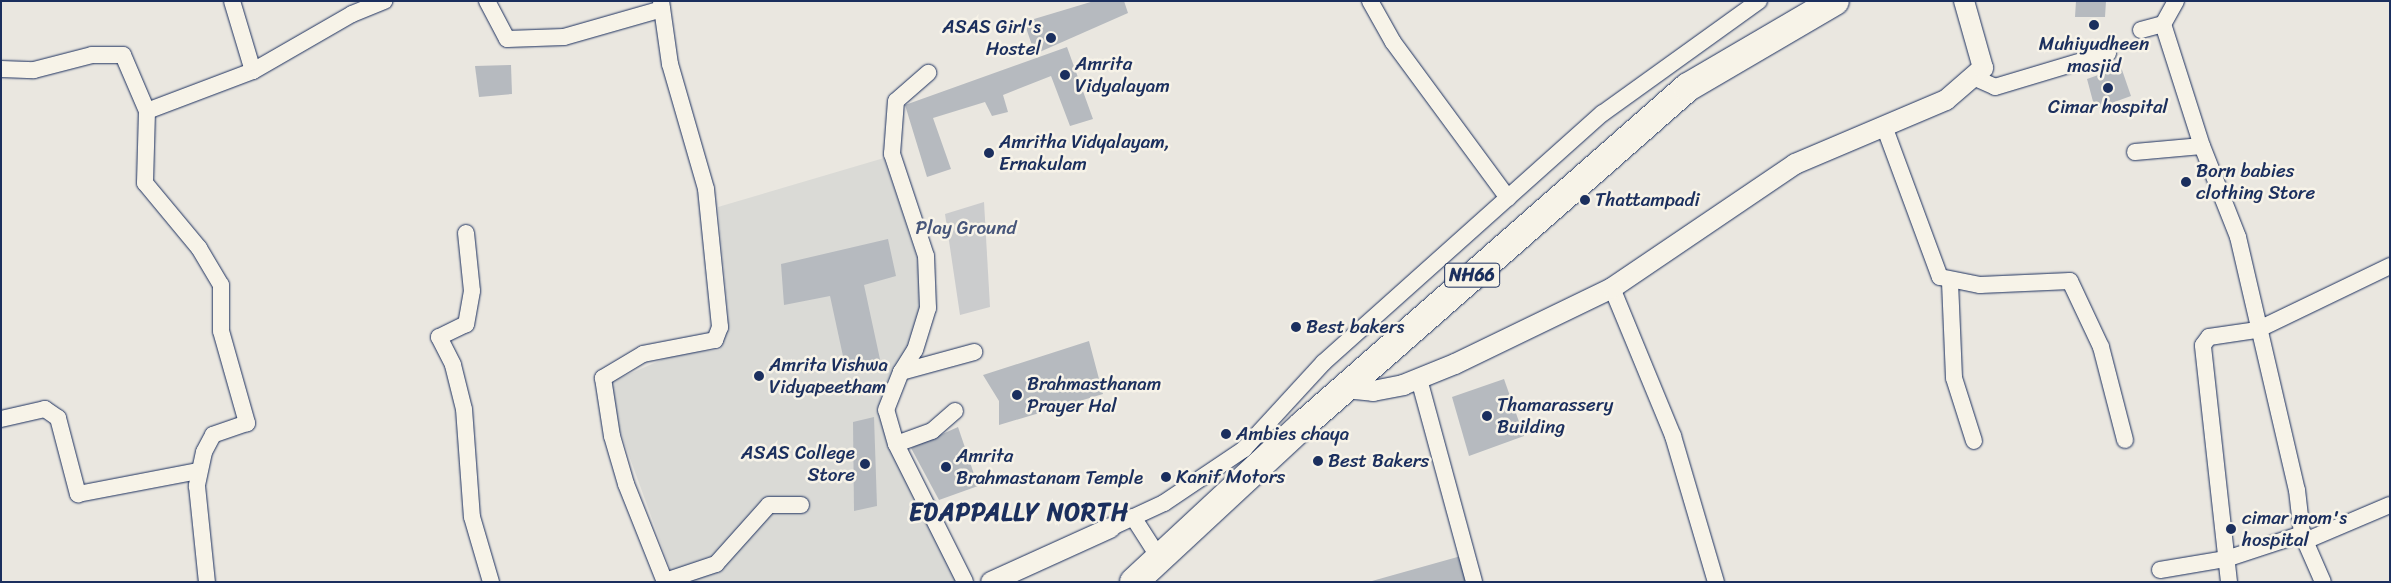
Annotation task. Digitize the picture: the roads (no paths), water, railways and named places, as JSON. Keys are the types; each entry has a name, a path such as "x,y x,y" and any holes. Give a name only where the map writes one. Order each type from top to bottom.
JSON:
{"highway":[{"name":"NH66","path":"1135,581 1160,559 1250,459 1345,388 1688,87 1836,1"}],"street":[{"path":"232,1 253,71"},
{"path":"147,110 253,71 352,14 384,1"},
{"path":"487,1 507,39 564,37 662,5 670,64 706,189 720,327 715,340 643,354 603,378 612,436 626,484 665,581 716,564 769,505 801,505"},
{"path":"1370,1 1393,42 1508,198"},
{"path":"991,582 1110,528 1199,482 1250,459 1323,363 1603,113 1758,1"},
{"path":"1345,388 1373,391 1419,379 1612,288 1795,164 1946,100 1983,68 1964,1"},
{"path":"2141,30 2163,24 2176,1"},
{"path":"2163,24 2202,146 2238,237 2257,330 2297,490 2303,538 2323,582"},
{"path":"1973,77 1995,87 2108,53"},
{"path":"1,69 34,70 92,55 123,55 147,110 145,183 198,248 221,285 221,330 247,423 213,435 199,471 196,486 207,582"},
{"path":"928,73 896,102 892,154 926,256 928,308 916,350 901,372 886,410 896,444 964,582"},
{"path":"1884,126 1932,264 1950,282 1954,378 1974,441"},
{"path":"2135,152 2202,146"},
{"path":"466,233 472,291 466,324 439,337 453,365 464,409 472,517 491,582"},
{"path":"2230,582 2202,353 2209,338 2257,330 2390,266"},
{"path":"1950,282 2070,281 2101,347 2125,440"},
{"path":"1612,288 1673,436 1716,582"},
{"path":"901,372 974,352"},
{"path":"1419,379 1474,582"},
{"path":"1,419 45,409 58,418 78,494 199,471"},
{"path":"896,444 932,431 955,411"},
{"path":"2160,570 2226,559 2303,538 2390,505"},
{"path":"1133,517 1160,559"}],"place":[{"name":"Muhiyudheen masjid","path":"2094,25"},
{"name":"ASAS Girl's Hostel","path":"1051,38"},
{"name":"Amrita Vidyalayam","path":"1065,75"},
{"name":"Cimar hospital","path":"2108,88"},
{"name":"Amritha Vidyalayam, Ernakulam","path":"989,153"},
{"name":"Born babies clothing Store","path":"2186,182"},
{"name":"Thattampadi","path":"1585,200"},
{"name":"Best bakers","path":"1296,327"},
{"name":"Amrita Vishwa Vidyapeetham","path":"759,376"},
{"name":"Brahmasthanam Prayer Hal","path":"1017,395"},
{"name":"Thamarassery Building","path":"1487,416"},
{"name":"Ambies chaya","path":"1226,434"},
{"name":"Best Bakers","path":"1318,461"},
{"name":"ASAS College Store","path":"865,464"},
{"name":"Amrita Brahmastanam Temple","path":"946,467"},
{"name":"Kanif Motors","path":"1166,477"},
{"name":"cimar mom's hospital","path":"2231,529"}],"district":[{"name":"EDAPPALLY NORTH","path":"1019,513"}],"park label":[{"name":"Play Ground","path":"966,228"}]}
